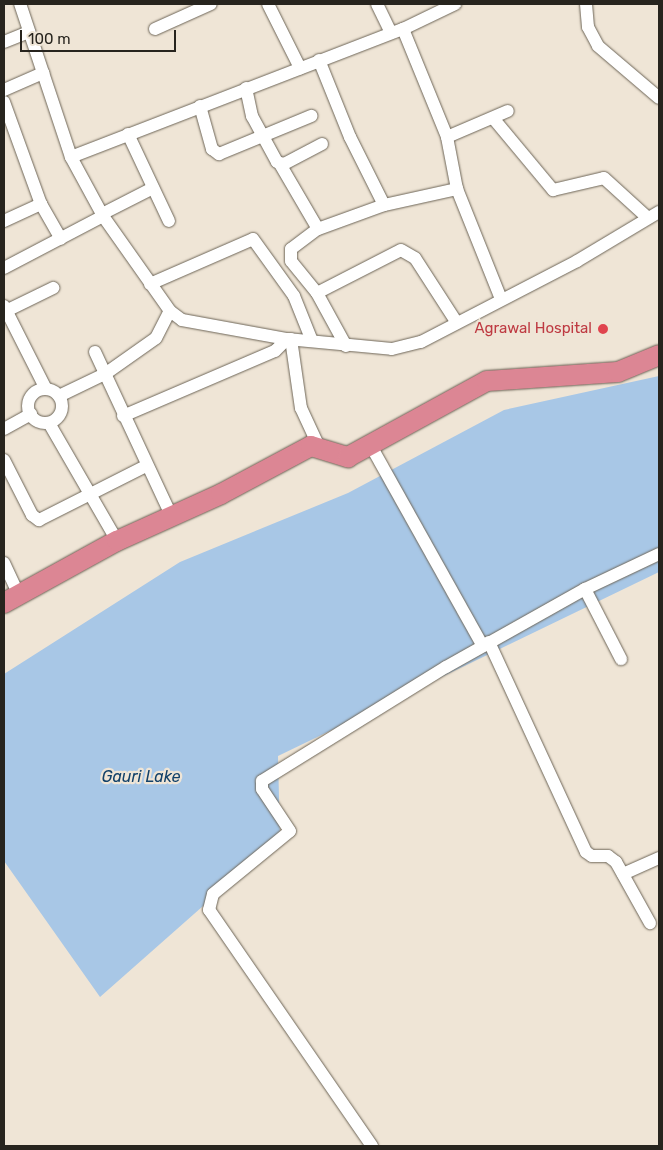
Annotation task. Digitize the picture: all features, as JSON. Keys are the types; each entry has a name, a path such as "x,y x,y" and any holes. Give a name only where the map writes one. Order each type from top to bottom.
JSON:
{"highway":[{"path":"12,599 117,541 172,517 300,450 319,447 348,457 487,381 618,372 659,355"}],"street":[{"path":"20,4 70,157 102,215 170,311 193,323 289,339 346,346 402,348 457,323 659,212"},
{"path":"155,29 209,4"},
{"path":"268,4 300,68"},
{"path":"377,4 397,31 447,137 457,190 501,299"},
{"path":"70,157 397,31 455,4"},
{"path":"586,4 588,27 598,46 659,98"},
{"path":"4,42 29,32"},
{"path":"319,60 350,137 384,205"},
{"path":"4,90 42,73"},
{"path":"246,88 252,116 318,230"},
{"path":"4,102 41,204 61,239"},
{"path":"200,106 215,153 223,154 311,116"},
{"path":"447,137 508,111"},
{"path":"493,118 554,190 604,178 648,218"},
{"path":"128,134 169,221"},
{"path":"280,164 322,144"},
{"path":"4,268 153,188"},
{"path":"346,346 317,293 289,253 318,230 384,205 457,190"},
{"path":"4,221 41,204"},
{"path":"150,284 253,239 294,296 312,341"},
{"path":"317,293 401,250 415,258 457,323"},
{"path":"53,288 5,310 46,389 59,396"},
{"path":"59,396 104,374 156,338 170,311"},
{"path":"124,416 275,351 289,339"},
{"path":"289,339 301,408 319,447"},
{"path":"95,352 146,466 172,517"},
{"path":"30,414 30,398 46,389"},
{"path":"30,414 40,422 49,423 60,414 59,396"},
{"path":"4,429 30,414"},
{"path":"49,423 117,541"},
{"path":"371,446 475,631 486,644 586,852 592,856 612,858 650,923"},
{"path":"4,460 36,519 44,520 146,466"},
{"path":"372,1146 209,910 208,900 290,831 262,789 266,778 486,644 585,590 659,554"},
{"path":"4,563 12,599"},
{"path":"585,590 621,659"},
{"path":"623,874 659,858"}],"water":[{"name":"Gauri Lake","path":"659,376 659,572 278,756 280,838 100,997 4,861 4,674 180,562 348,493 504,410"}],"place":[{"name":"Agrawal Hospital","path":"603,329"}]}
